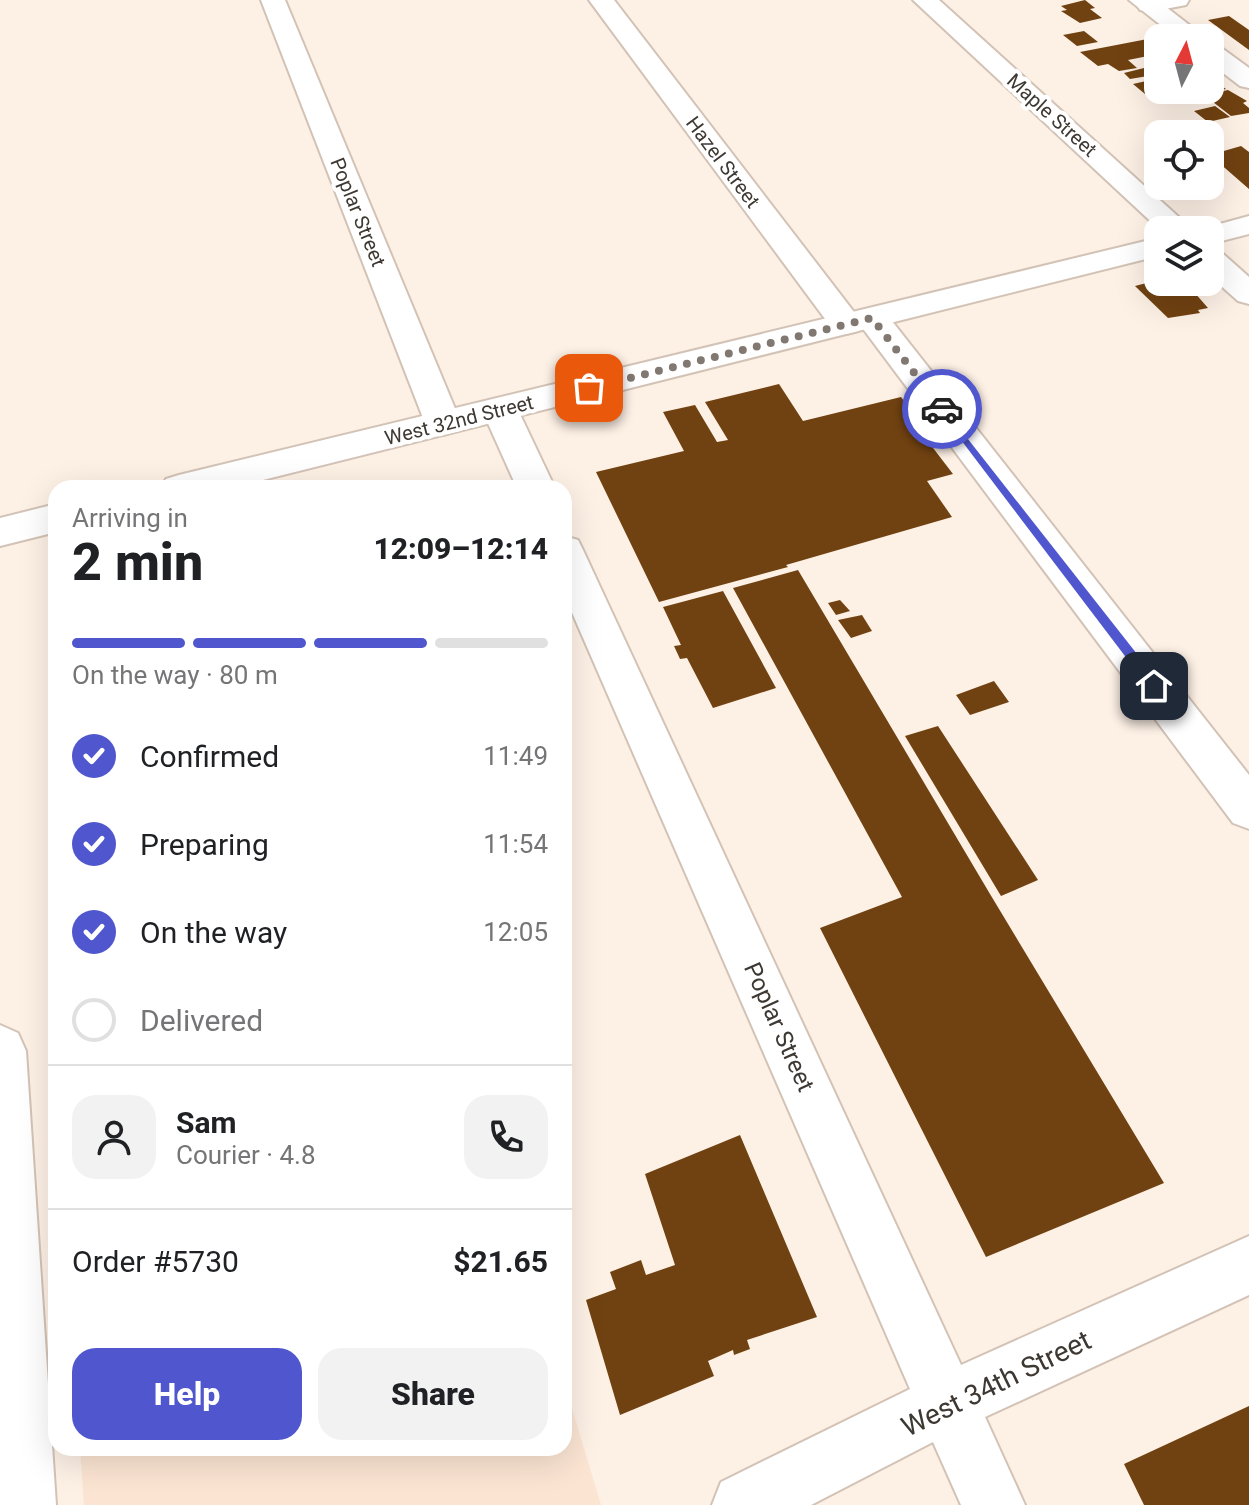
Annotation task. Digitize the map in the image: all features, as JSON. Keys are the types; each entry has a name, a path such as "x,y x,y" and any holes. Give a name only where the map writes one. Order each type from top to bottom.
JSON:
{"street":[{"name":"Poplar Street","path":"273,0 443,423"},
{"name":"Hazel Street","path":"601,0 1249,809"},
{"name":"Maple Street","path":"925,0 1163,216"},
{"path":"1145,3 1177,0"},
{"path":"1145,3 1174,24"},
{"path":"1224,61 1249,80"},
{"path":"1224,231 1249,225"},
{"name":"West 32nd Street","path":"211,480 1144,250"},
{"path":"1224,272 1249,294"},
{"path":"500,410 532,480"},
{"path":"0,532 48,520"},
{"name":"Poplar Street","path":"572,568 993,1505"},
{"path":"0,1051 24,1505"},
{"name":"West 34th Street","path":"744,1505 947,1403 1249,1265"}],"shaded area":[{"path":"572,1409 601,1505 84,1505 81,1456 572,1456"}],"building":[{"path":"1085,0 1095,8 1090,9 1102,18 1080,23 1061,11 1067,10 1061,6"},
{"path":"1229,16 1249,30 1249,50 1224,32 1224,24 1213,24 1208,20"},
{"path":"1084,31 1098,42 1077,46 1063,35"},
{"path":"1144,40 1144,57 1128,60 1137,68 1119,71 1108,64 1098,66 1080,52"},
{"path":"1144,68 1144,77 1130,79 1124,73"},
{"path":"1144,82 1144,93 1133,84"},
{"path":"1224,91 1247,101 1243,103 1249,108 1249,113 1231,116 1216,104 1224,104"},
{"path":"1215,106 1230,117 1205,120 1194,111"},
{"path":"1241,146 1249,152 1249,189 1224,167 1224,151"},
{"path":"1144,284 1144,295 1135,286"},
{"path":"1145,296 1198,296 1208,308 1198,310 1200,313 1168,318"},
{"path":"779,384 803,421 901,397 936,442 930,444 953,474 927,481 952,517 659,602 596,472 684,451 663,412 695,405 717,442 728,440 705,402"},
{"path":"798,570 1164,1183 986,1257 820,928 902,897 733,588"},
{"path":"723,591 776,688 713,708 687,658 680,659 674,646 681,645 663,607"},
{"path":"840,600 850,611 836,615 828,603"},
{"path":"862,615 872,631 851,638 838,620"},
{"path":"994,681 1009,702 970,715 956,695"},
{"path":"938,726 1038,880 1001,896 905,736"},
{"path":"740,1135 817,1317 747,1340 750,1349 734,1355 733,1350 708,1361 714,1376 620,1415 586,1300 616,1289 610,1272 641,1260 646,1275 675,1265 645,1174"},
{"path":"1249,1406 1249,1505 1144,1505 1124,1464"}],"way so far":[{"path":"589,388 872,318 942,409"}],"route":[{"path":"942,409 1154,686"}]}
